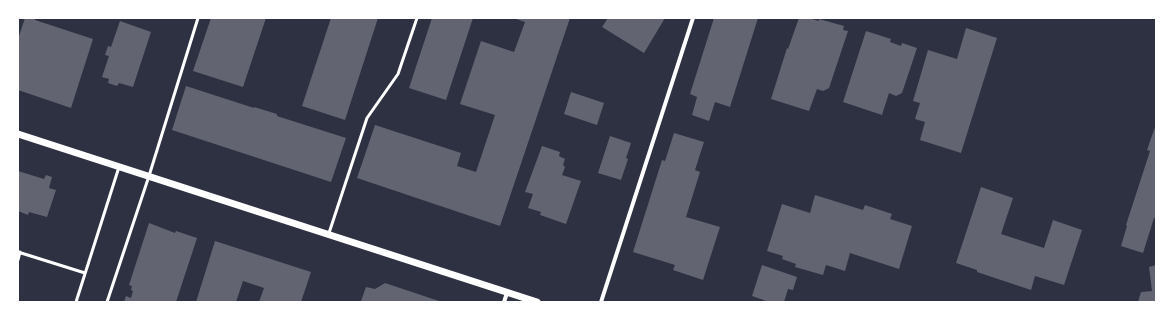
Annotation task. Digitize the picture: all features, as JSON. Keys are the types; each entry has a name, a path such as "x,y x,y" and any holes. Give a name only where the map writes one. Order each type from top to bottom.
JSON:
{"street":[{"path":"602,302 693,18"},
{"path":"18,134 537,302"},
{"path":"504,302 507,293"}],"lane":[{"path":"107,302 149,176 198,18"},
{"path":"329,235 367,118 398,74 417,18"},
{"path":"76,302 120,166"},
{"path":"18,260 19,252 85,273"}],"building":[{"path":"25,18 35,18 35,20 93,39 71,108 18,90 18,39"},
{"path":"211,18 266,18 243,87 193,71"},
{"path":"331,18 378,18 345,120 302,106"},
{"path":"432,18 473,18 446,100 409,88"},
{"path":"513,18 570,18 500,226 357,178 375,125 461,153 457,166 476,172 495,115 460,104 481,41 514,52 525,22"},
{"path":"608,18 665,18 644,53 602,27"},
{"path":"714,18 758,18 730,107 715,102 709,121 692,115 697,97 690,94"},
{"path":"799,18 809,18 819,21 819,19 844,26 843,30 848,31 829,88 823,91 817,89 809,111 771,99 787,48 788,49"},
{"path":"120,21 151,32 133,87 119,83 117,86 108,83 109,79 102,77 109,56 105,55 108,46 111,47"},
{"path":"966,28 997,38 961,153 920,140 925,122 915,119 920,103 913,101 928,50 957,59"},
{"path":"866,31 891,39 890,42 901,46 902,43 917,48 902,93 896,96 889,93 882,115 843,102"},
{"path":"186,86 277,114 277,116 346,138 331,182 172,130"},
{"path":"571,92 604,103 597,125 564,114"},
{"path":"1156,124 1156,218 1154,218 1143,253 1121,246 1127,226 1126,225 1150,151 1147,150"},
{"path":"674,133 704,142 695,170 700,172 686,217 720,227 703,280 673,270 675,265 633,252 662,160 665,161"},
{"path":"610,136 631,143 626,158 628,159 621,180 598,173"},
{"path":"542,146 560,152 559,156 565,159 563,165 565,167 562,175 581,181 566,224 540,215 541,212 528,208 533,194 525,192"},
{"path":"18,171 44,179 46,175 52,177 49,188 56,190 47,217 29,212 28,215 18,211"},
{"path":"981,187 1013,198 1001,234 1044,248 1053,220 1082,230 1064,285 1035,276 1031,290 977,272 977,270 956,263"},
{"path":"815,195 863,210 865,205 892,214 890,219 912,226 899,269 850,253 845,271 826,265 823,275 795,267 796,264 782,259 783,256 767,251 782,204 810,213"},
{"path":"149,223 175,233 176,231 197,238 176,302 124,302 126,296 131,298 133,291 131,290 132,286 129,285"},
{"path":"215,241 311,272 301,302 259,302 264,288 243,281 236,302 196,302"},
{"path":"762,265 797,277 793,290 788,289 784,302 769,302 752,296"},
{"path":"1156,265 1156,302 1138,302 1141,292 1152,291 1149,267"},
{"path":"385,283 442,302 361,301 366,287 375,289"}]}
